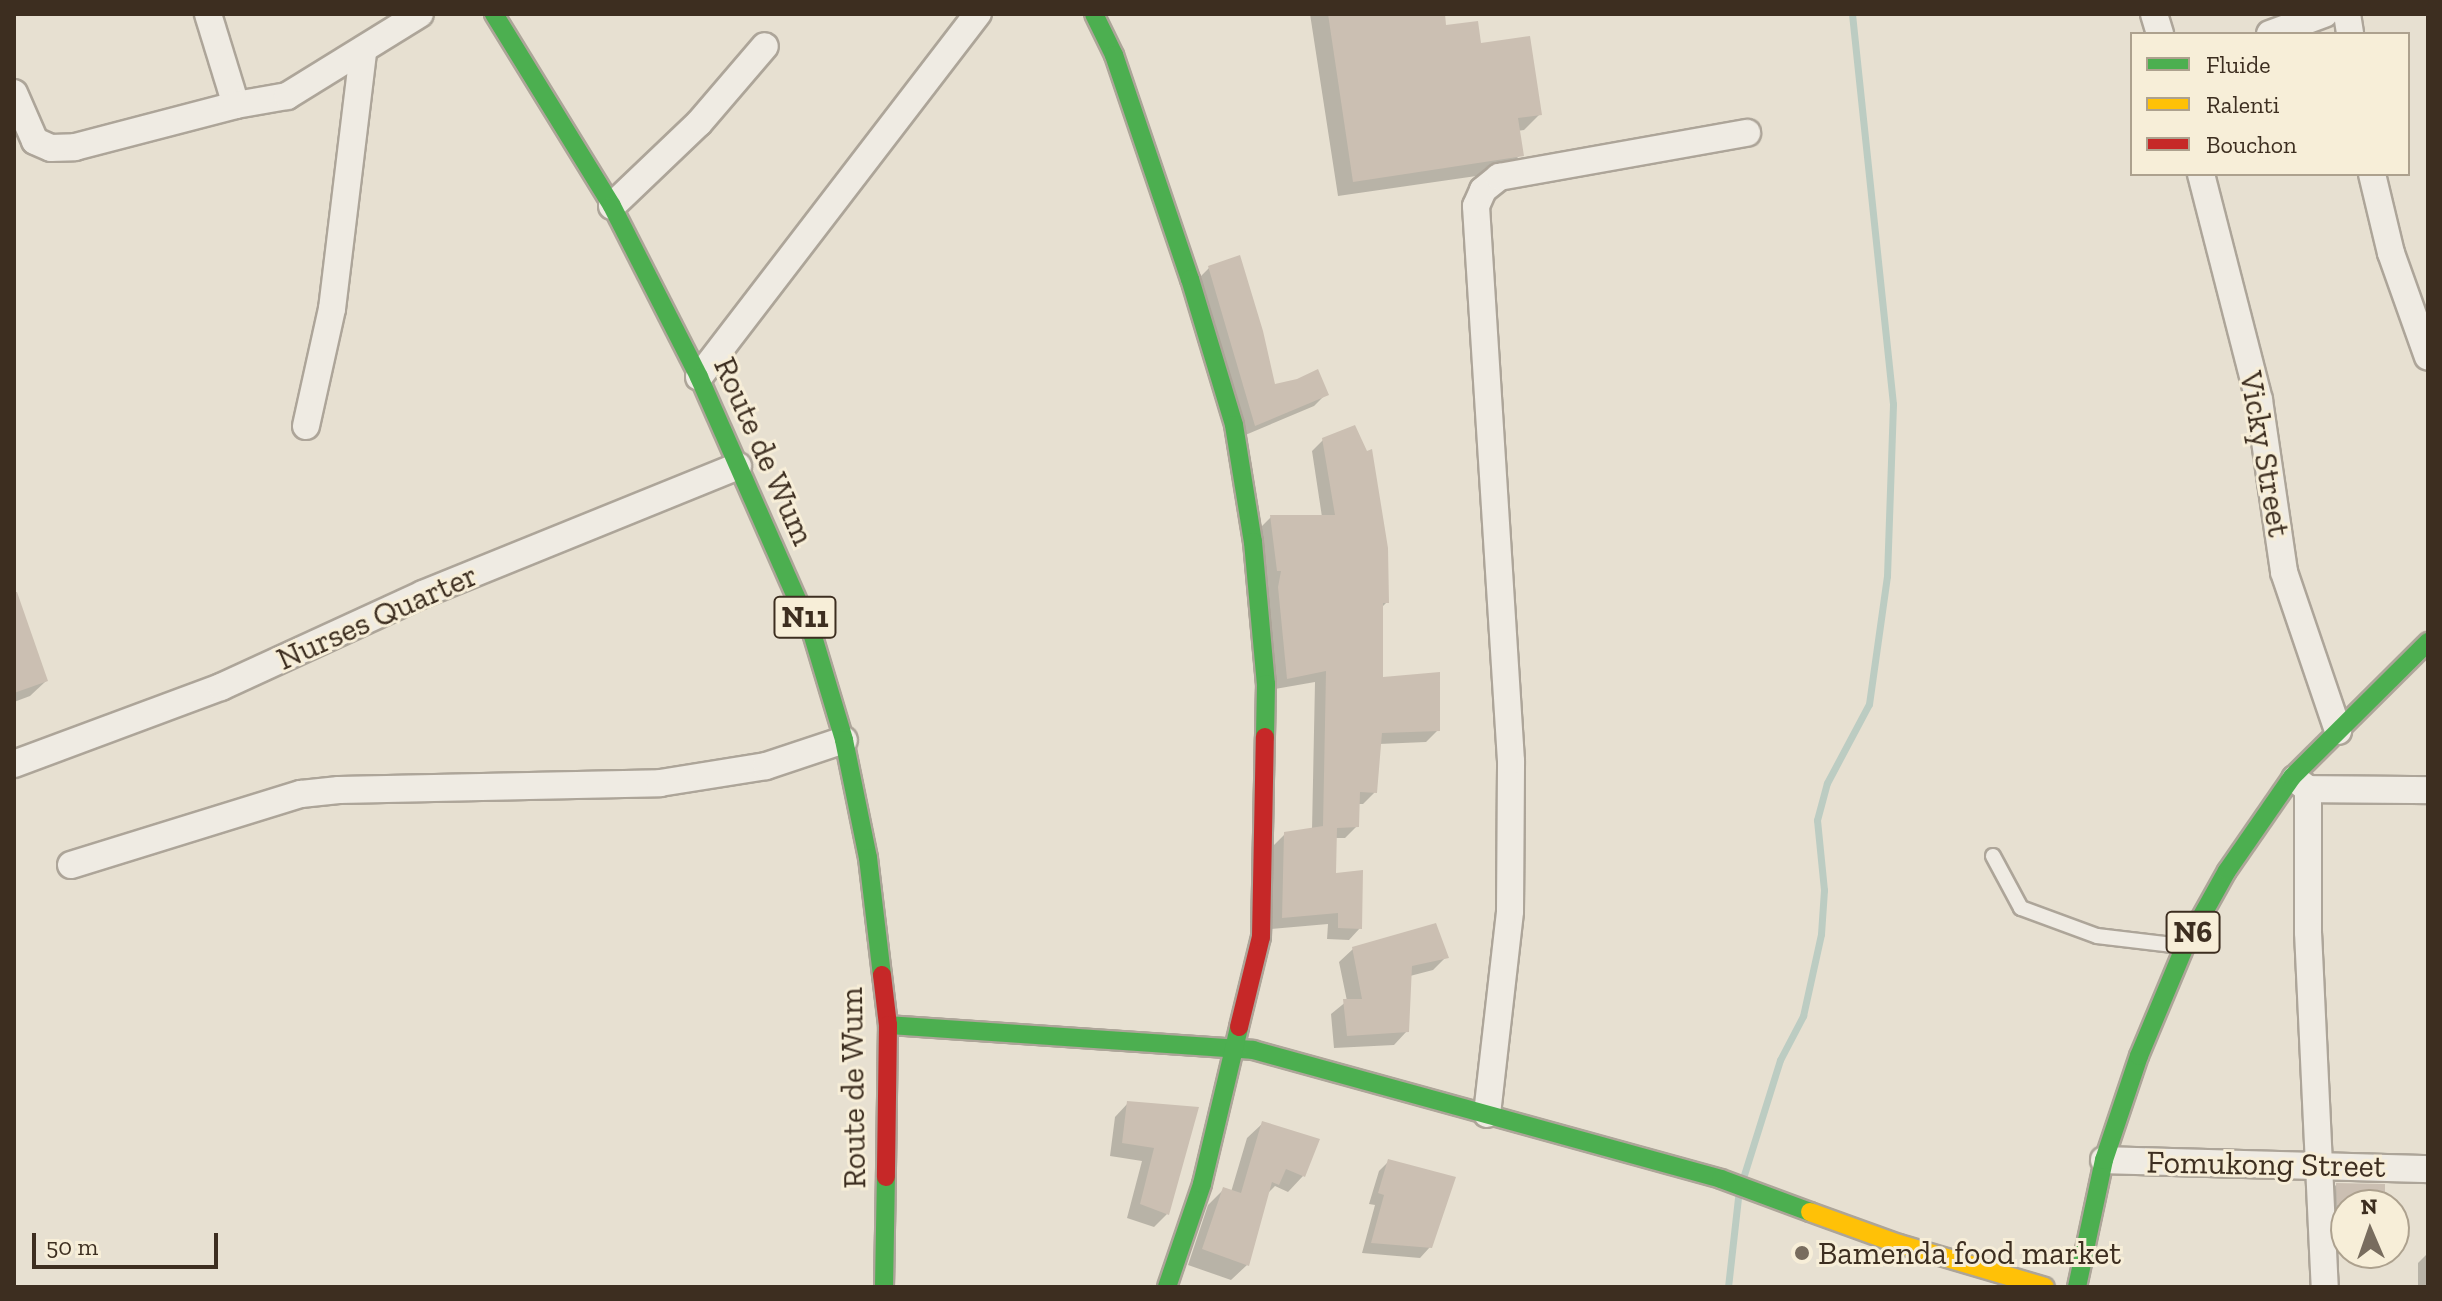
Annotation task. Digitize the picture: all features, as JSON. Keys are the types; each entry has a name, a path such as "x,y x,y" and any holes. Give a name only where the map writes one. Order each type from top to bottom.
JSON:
{"main road":[{"name":"Route de Wum","path":"494,14 612,206 699,377 812,633 844,740 868,858 888,1025 884,1287"},
{"path":"1094,14 1114,55 1190,279 1234,425 1253,542 1266,684 1261,937 1202,1184 1167,1287"},
{"name":"N6","path":"2077,1287 2104,1160 2139,1056 2185,946 2227,871 2300,783 2338,731 2428,642"},
{"path":"888,1025 1253,1050 1721,1179 1899,1244 2045,1287"}],"street":[{"path":"208,14 236,105"},
{"path":"14,93 35,141 51,148 75,147 236,105 287,96 363,52 420,14"},
{"path":"699,377 978,14"},
{"path":"2275,32 2324,14"},
{"path":"612,206 699,123 765,46"},
{"path":"306,426 332,309 363,52"},
{"path":"1487,1114 1510,911 1511,761 1476,206 1483,190 1499,177 1747,133"},
{"name":"Vicky Street","path":"2202,176 2259,400 2284,572 2338,731"},
{"path":"2372,176 2391,253 2428,357"},
{"name":"Nurses Quarter","path":"14,764 221,687 423,594 738,466"},
{"path":"71,865 301,794 339,790 660,783 766,766 844,740"},
{"path":"2325,1287 2322,1165 2300,783 2428,790"},
{"name":"Fomukong Street","path":"2104,1160 2428,1169"}],"lane":[{"path":"1993,856 2021,908 2097,936 2185,946"}],"building":[{"path":"1328,14 1445,14 1446,25 1478,21 1481,43 1530,36 1542,115 1518,118 1524,156 1353,182"},
{"path":"1240,255 1275,384 1297,379 1318,369 1329,395 1255,426 1208,266"},
{"path":"1355,425 1367,451 1372,449 1388,548 1389,603 1383,603 1383,677 1440,672 1440,731 1382,733 1377,793 1360,792 1359,827 1337,828 1336,873 1363,870 1362,929 1338,928 1338,913 1282,918 1284,832 1323,826 1326,671 1287,679 1278,587 1281,571 1277,571 1270,515 1335,515 1322,438"},
{"path":"14,592 17,592 48,681 14,693"},
{"path":"1436,923 1449,958 1412,966 1409,1032 1347,1036 1343,999 1362,999 1352,947"},
{"path":"1127,1101 1199,1107 1169,1215 1140,1204 1154,1148 1122,1143"},
{"path":"1262,1121 1320,1139 1305,1177 1286,1169 1279,1185 1272,1182 1249,1266 1202,1249 1223,1187 1241,1193"},
{"path":"1388,1159 1456,1177 1432,1248 1371,1243 1384,1195 1378,1193"},
{"path":"2336,1183 2385,1184 2385,1189 2336,1189"}],"waterway":[{"path":"1743,1178 1780,1060 1803,1016 1821,934 1824,890 1817,820 1827,783 1869,704 1887,576 1893,404 1852,14"},
{"path":"1728,1287 1738,1198"}],"traffic: fast":[{"path":"494,14 612,206 699,377 812,633 844,740 868,858 882,975"},
{"path":"1094,14 1114,55 1190,279 1234,425 1253,542 1266,684 1265,737"},
{"path":"2077,1287 2104,1160 2139,1056 2185,946 2227,871 2292,777 2428,642"},
{"path":"888,1025 1253,1050 1721,1179 1810,1212"},
{"path":"1167,1287 1202,1184 1239,1027"},
{"path":"884,1287 886,1177"}],"traffic: slow":[{"path":"1810,1212 1899,1244 2045,1287"}],"traffic: jam":[{"path":"1239,1027 1261,937 1265,737"},
{"path":"882,975 888,1025 886,1177"}],"place":[{"name":"Bamenda food market","path":"1802,1253"}]}
